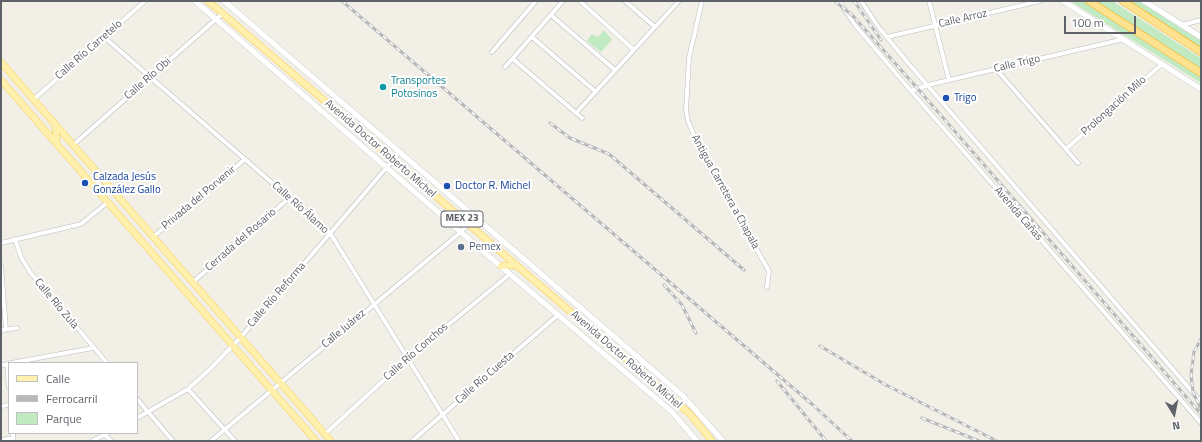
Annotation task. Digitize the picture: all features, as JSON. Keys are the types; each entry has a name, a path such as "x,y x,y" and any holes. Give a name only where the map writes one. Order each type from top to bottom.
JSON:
{"highway":[{"path":"1089,1 1201,73"},
{"path":"1123,1 1201,52"}],"main road":[{"name":"Avenida Doctor Roberto Michel","path":"195,1 386,168 671,411 698,441"},
{"name":"Avenida Doctor Roberto Michel","path":"208,1 690,414 712,441"},
{"name":"Avenida Doctor Roberto Michel","path":"224,1 683,396 723,441"},
{"path":"1063,1 1201,89"},
{"path":"1144,1 1201,37"},
{"path":"1,62 332,441"},
{"path":"1,80 233,344 316,441"},
{"path":"55,124 57,144"},
{"path":"501,266 516,265"},
{"path":"565,307 571,300"}],"street":[{"name":"Calle Río Carretelo","path":"34,99 145,1"},
{"path":"492,52 536,1"},
{"path":"506,67 562,1"},
{"path":"580,1 634,50"},
{"path":"625,1 655,27"},
{"path":"576,113 679,1"},
{"name":"Antigua Carretera a Chapala","path":"702,1 689,58 686,110 688,121 702,154 769,271 767,287"},
{"name":"Avenida Cañas","path":"839,1 855,26 1201,423"},
{"name":"Avenida Cañas","path":"861,1 887,38 1201,402"},
{"path":"929,1 949,80"},
{"name":"Calle Arroz","path":"887,38 1040,1"},
{"name":"Calle Río Obi","path":"73,145 223,13"},
{"path":"551,15 615,70"},
{"path":"1182,25 1201,20"},
{"name":"Calle Río Álamo","path":"104,37 330,233 459,441"},
{"path":"532,37 596,92"},
{"name":"Calle Trigo","path":"911,91 928,85 1124,39"},
{"path":"513,59 582,118"},
{"name":"Prolongación Milo","path":"1066,149 1162,64"},
{"path":"996,69 1078,163"},
{"name":"Calle Río Reforma","path":"138,417 188,389 211,368 241,337 400,152"},
{"name":"Privada del Porvenir","path":"153,237 245,159"},
{"name":"Cerrada del Rosario","path":"193,282 289,198"},
{"path":"1,243 81,224 108,202"},
{"name":"Calle Juárez","path":"211,441 461,232 474,216"},
{"name":"Calle Río Zula","path":"15,239 21,257 27,268 106,362"},
{"path":"1,266 6,330"},
{"name":"Calle Río Conchos","path":"325,434 408,358 510,274"},
{"name":"Calle Río Cuesta","path":"412,441 558,315"},
{"path":"1,330 17,328"},
{"path":"15,362 93,348"},
{"path":"37,358 39,362"},
{"path":"188,389 236,441"},
{"path":"138,400 173,441"},
{"path":"92,441 106,434 111,441"},
{"path":"1,440 13,437"}],"green space":[{"path":"1070,1 1084,1 1201,76 1201,83"},
{"path":"1093,1 1112,1 1201,58 1201,70"},
{"path":"1128,1 1139,1 1201,41 1201,48"},
{"path":"604,30 612,40 601,52 587,41 592,34 598,37"}],"railway":[{"path":"342,1 813,405 852,441"},
{"path":"835,1 854,17 918,89 1201,414"},
{"path":"854,1 881,40"},
{"path":"550,123 570,138 609,154 744,270"},
{"path":"664,285 682,305 696,333"},
{"path":"1201,339 1194,352 1191,375 1193,392 1201,409"},
{"path":"820,346 886,385 997,441"},
{"path":"777,381 826,441"},
{"path":"922,418 979,441"}],"place":[{"name":"Transportes Potosinos","path":"383,87"},
{"name":"Trigo","path":"946,98"},
{"name":"Calzada Jesús González Gallo","path":"85,183"},
{"name":"Doctor R. Michel","path":"447,186"},
{"name":"Pemex","path":"461,247"}]}
